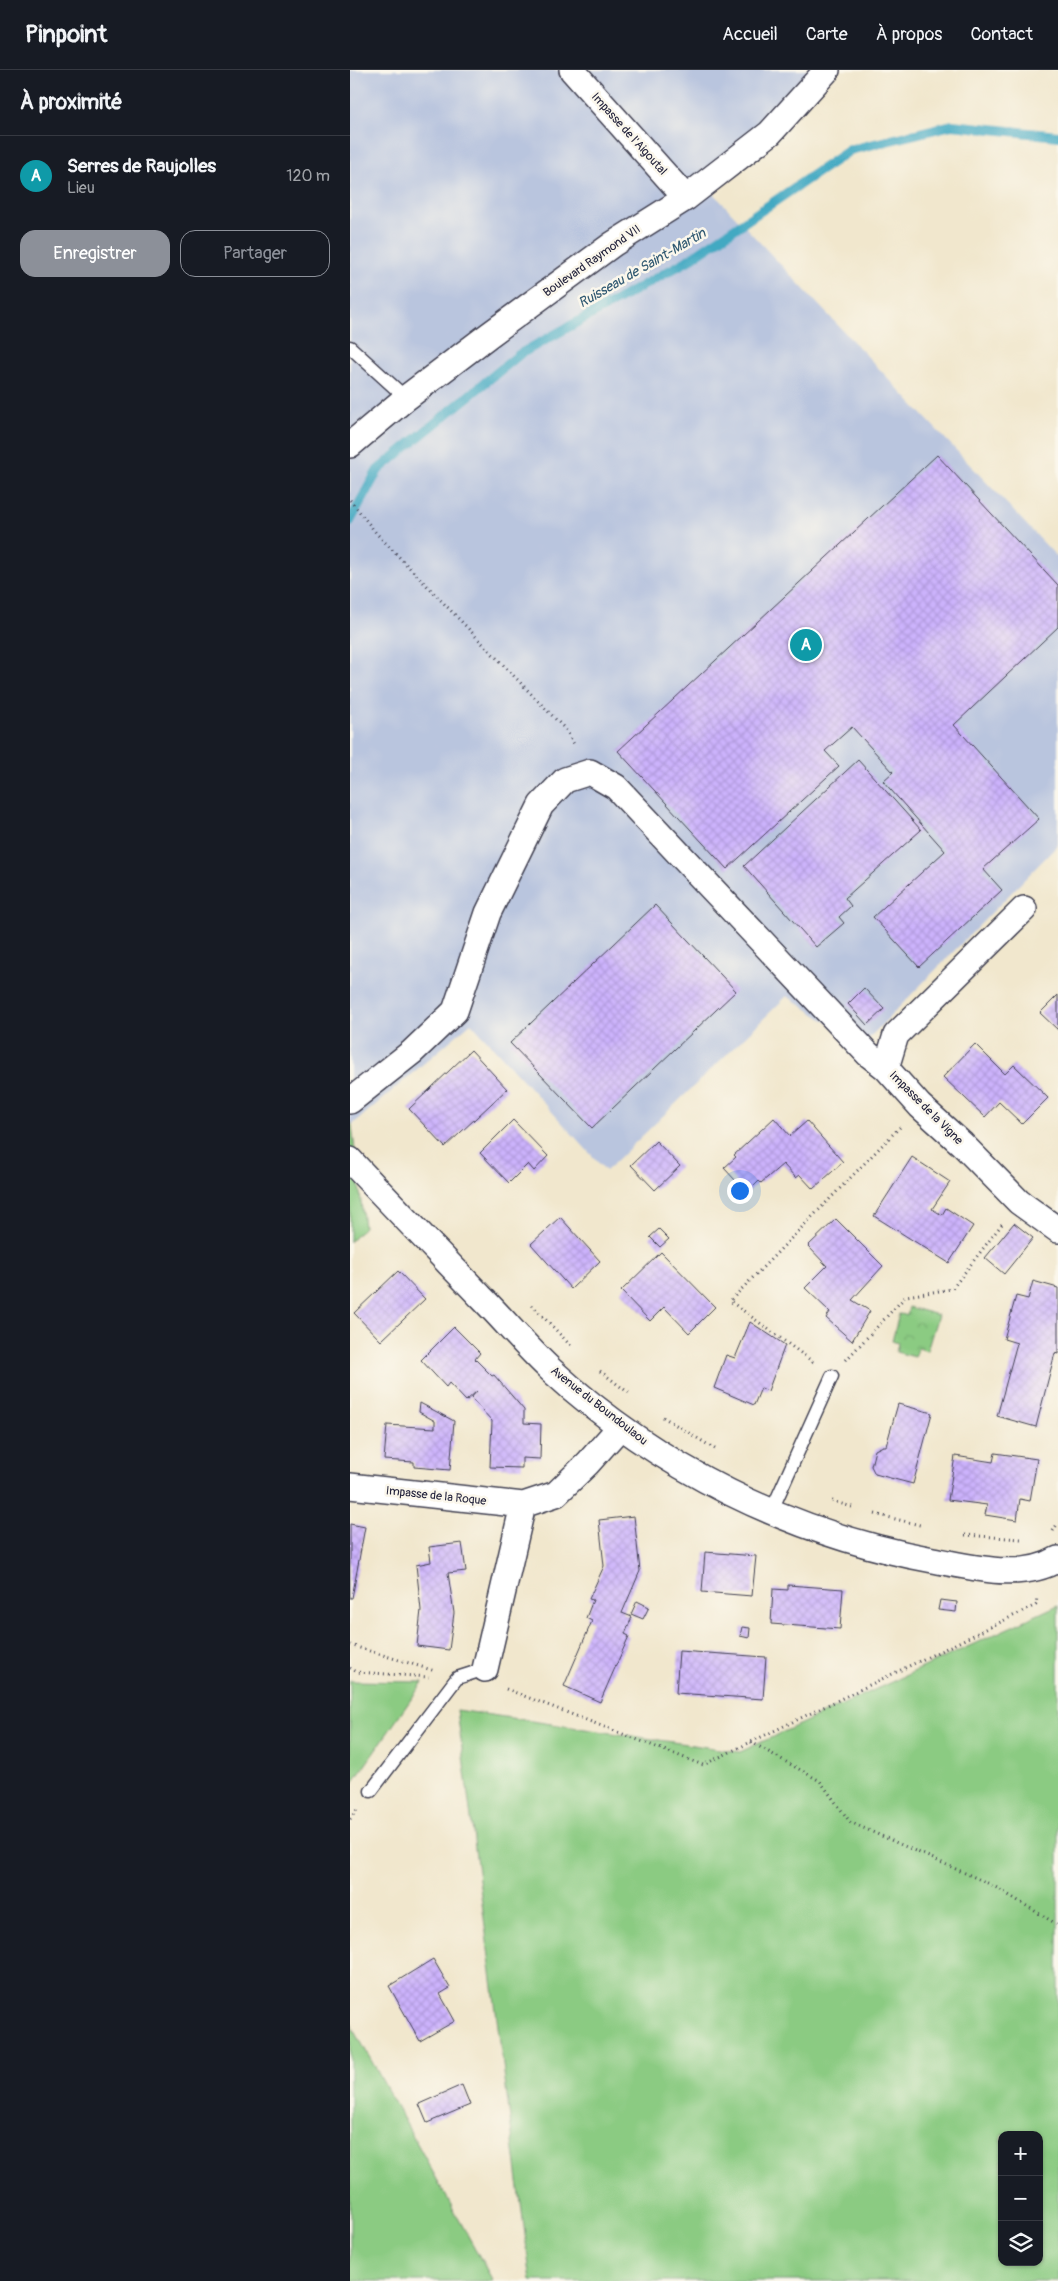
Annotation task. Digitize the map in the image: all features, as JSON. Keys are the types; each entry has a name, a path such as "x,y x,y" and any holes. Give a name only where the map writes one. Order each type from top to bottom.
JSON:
{"street":[{"name":"Impasse de l'Aigoutal","path":"572,70 686,198"},
{"name":"Boulevard Raymond VII","path":"350,445 406,398 613,244 686,198 770,133 827,70"},
{"path":"350,1101 412,1052 455,1012 488,913 541,805 565,780 590,772 616,787 868,1054 886,1068"},
{"name":"Impasse de la Vigne","path":"1024,909 896,1035 886,1068 920,1106 962,1144 1019,1202 1058,1230"},
{"name":"Avenue du Boundoulaou","path":"350,1160 551,1370 620,1427 671,1461 704,1480 771,1512 820,1531 914,1557 1000,1570 1048,1564"},
{"name":"Impasse de la Roque","path":"350,1486 523,1504 556,1494 588,1463 620,1427"},
{"path":"485,1669 523,1504"}],"lane":[{"path":"350,346 406,398"},
{"path":"771,1512 832,1376"},
{"path":"371,1791 457,1678 485,1669"}],"path":[{"path":"350,500 377,534 566,730 590,772"},
{"path":"920,1106 730,1301 832,1376 906,1296 952,1289 1019,1202"},
{"path":"526,1298 573,1348"},
{"path":"595,1367 633,1397"},
{"path":"657,1414 720,1452"},
{"path":"831,1501 859,1510"},
{"path":"869,1513 922,1525"},
{"path":"1045,1535 1053,1532 1058,1523"},
{"path":"957,1534 1030,1540"},
{"path":"485,1669 504,1688 703,1765 1036,1605 1048,1564"},
{"path":"350,1645 457,1678"},
{"path":"350,1668 357,1672 398,1676 457,1678"},
{"path":"751,1742 820,1781 850,1822 992,1884 1058,1925"}],"shaded area":[{"path":"350,70 815,70 712,192 1058,558 1058,845 862,1045 787,996 606,1171 471,1023 352,1125 350,1122"}],"green space":[{"path":"350,1122 352,1125 364,1227 350,1242"},
{"path":"909,1307 938,1315 927,1351 918,1348 915,1357 896,1352 898,1343 892,1341 899,1314 907,1315"},
{"path":"1058,1605 1058,2281 531,2281 457,1710 740,1752"},
{"path":"350,1681 423,1682 350,1787"},
{"path":"350,2022 493,2281 350,2281"}],"building":[{"path":"937,455 1058,585 1058,627 954,725 1039,819 983,869 1002,890 919,967 873,917 945,851 883,781 893,772 852,727 825,751 839,766 727,869 618,751"},
{"path":"858,760 921,830 845,898 851,906 839,917 844,923 816,947 744,866"},
{"path":"655,905 736,991 592,1128 510,1043"},
{"path":"864,988 884,1009 867,1025 848,1004"},
{"path":"1058,995 1058,1030 1040,1013"},
{"path":"975,1044 1005,1074 1014,1065 1048,1098 1022,1124 999,1102 985,1117 943,1077"},
{"path":"471,1050 507,1089 445,1147 409,1109"},
{"path":"774,1118 790,1136 807,1121 843,1162 813,1189 800,1175 796,1178 783,1164 761,1183 759,1181 747,1193 724,1168 736,1157 734,1155"},
{"path":"513,1120 548,1156 534,1171 528,1164 509,1183 480,1153"},
{"path":"656,1141 680,1166 655,1190 631,1165"},
{"path":"912,1157 950,1182 932,1209 942,1215 946,1208 973,1226 949,1263 874,1216"},
{"path":"560,1217 600,1261 571,1289 531,1244"},
{"path":"836,1219 883,1266 852,1300 870,1311 852,1341 826,1318 830,1312 805,1288 827,1266 808,1246"},
{"path":"1014,1223 1033,1238 1004,1274 985,1258"},
{"path":"659,1229 669,1239 660,1247 650,1237"},
{"path":"661,1252 715,1307 689,1333 664,1307 650,1321 621,1291"},
{"path":"398,1271 425,1299 381,1341 354,1313"},
{"path":"1033,1281 1058,1288 1058,1354 1055,1353 1036,1427 997,1416 1017,1343 1004,1339 1016,1296 1028,1299"},
{"path":"750,1322 785,1345 768,1391 761,1388 754,1405 714,1388 726,1355 735,1358"},
{"path":"454,1327 480,1353 475,1359 492,1376 494,1375 524,1410 524,1423 541,1424 540,1459 522,1458 522,1468 490,1467 492,1421 471,1398 477,1391 466,1401 449,1383 446,1387 421,1360"},
{"path":"420,1403 454,1421 450,1470 414,1467 414,1462 384,1460 387,1425 435,1428 435,1421 419,1412"},
{"path":"898,1404 932,1413 913,1484 875,1474 871,1466 875,1450 886,1446"},
{"path":"995,1453 1037,1459 1030,1501 1020,1499 1017,1520 985,1515 987,1505 948,1500 955,1456 993,1462"},
{"path":"634,1516 640,1571 622,1613 632,1617 625,1634 629,1636 600,1702 564,1686 592,1621 586,1618 593,1600 589,1599 604,1566 599,1520"},
{"path":"350,1524 365,1527 352,1598 350,1598"},
{"path":"462,1543 466,1571 448,1573 454,1613 449,1650 417,1646 421,1610 416,1565 431,1562 429,1547"},
{"path":"705,1552 756,1556 752,1596 702,1592"},
{"path":"788,1585 843,1589 840,1629 771,1624 773,1589 788,1590"},
{"path":"940,1600 957,1602 956,1612 938,1610"},
{"path":"637,1601 649,1607 643,1619 631,1614"},
{"path":"742,1627 750,1628 749,1638 740,1636"},
{"path":"679,1651 766,1657 763,1699 676,1693"},
{"path":"433,1959 450,1988 440,1994 455,2021 420,2041 389,1986"},
{"path":"462,2085 470,2105 427,2123 419,2104"}],"waterway":[{"name":"Ruisseau de Saint-Martin","path":"350,521 378,470 520,354 687,261 850,150 952,125 1058,136"}],"place":[{"name":"Serres de Raujolles","path":"806,645"}]}
